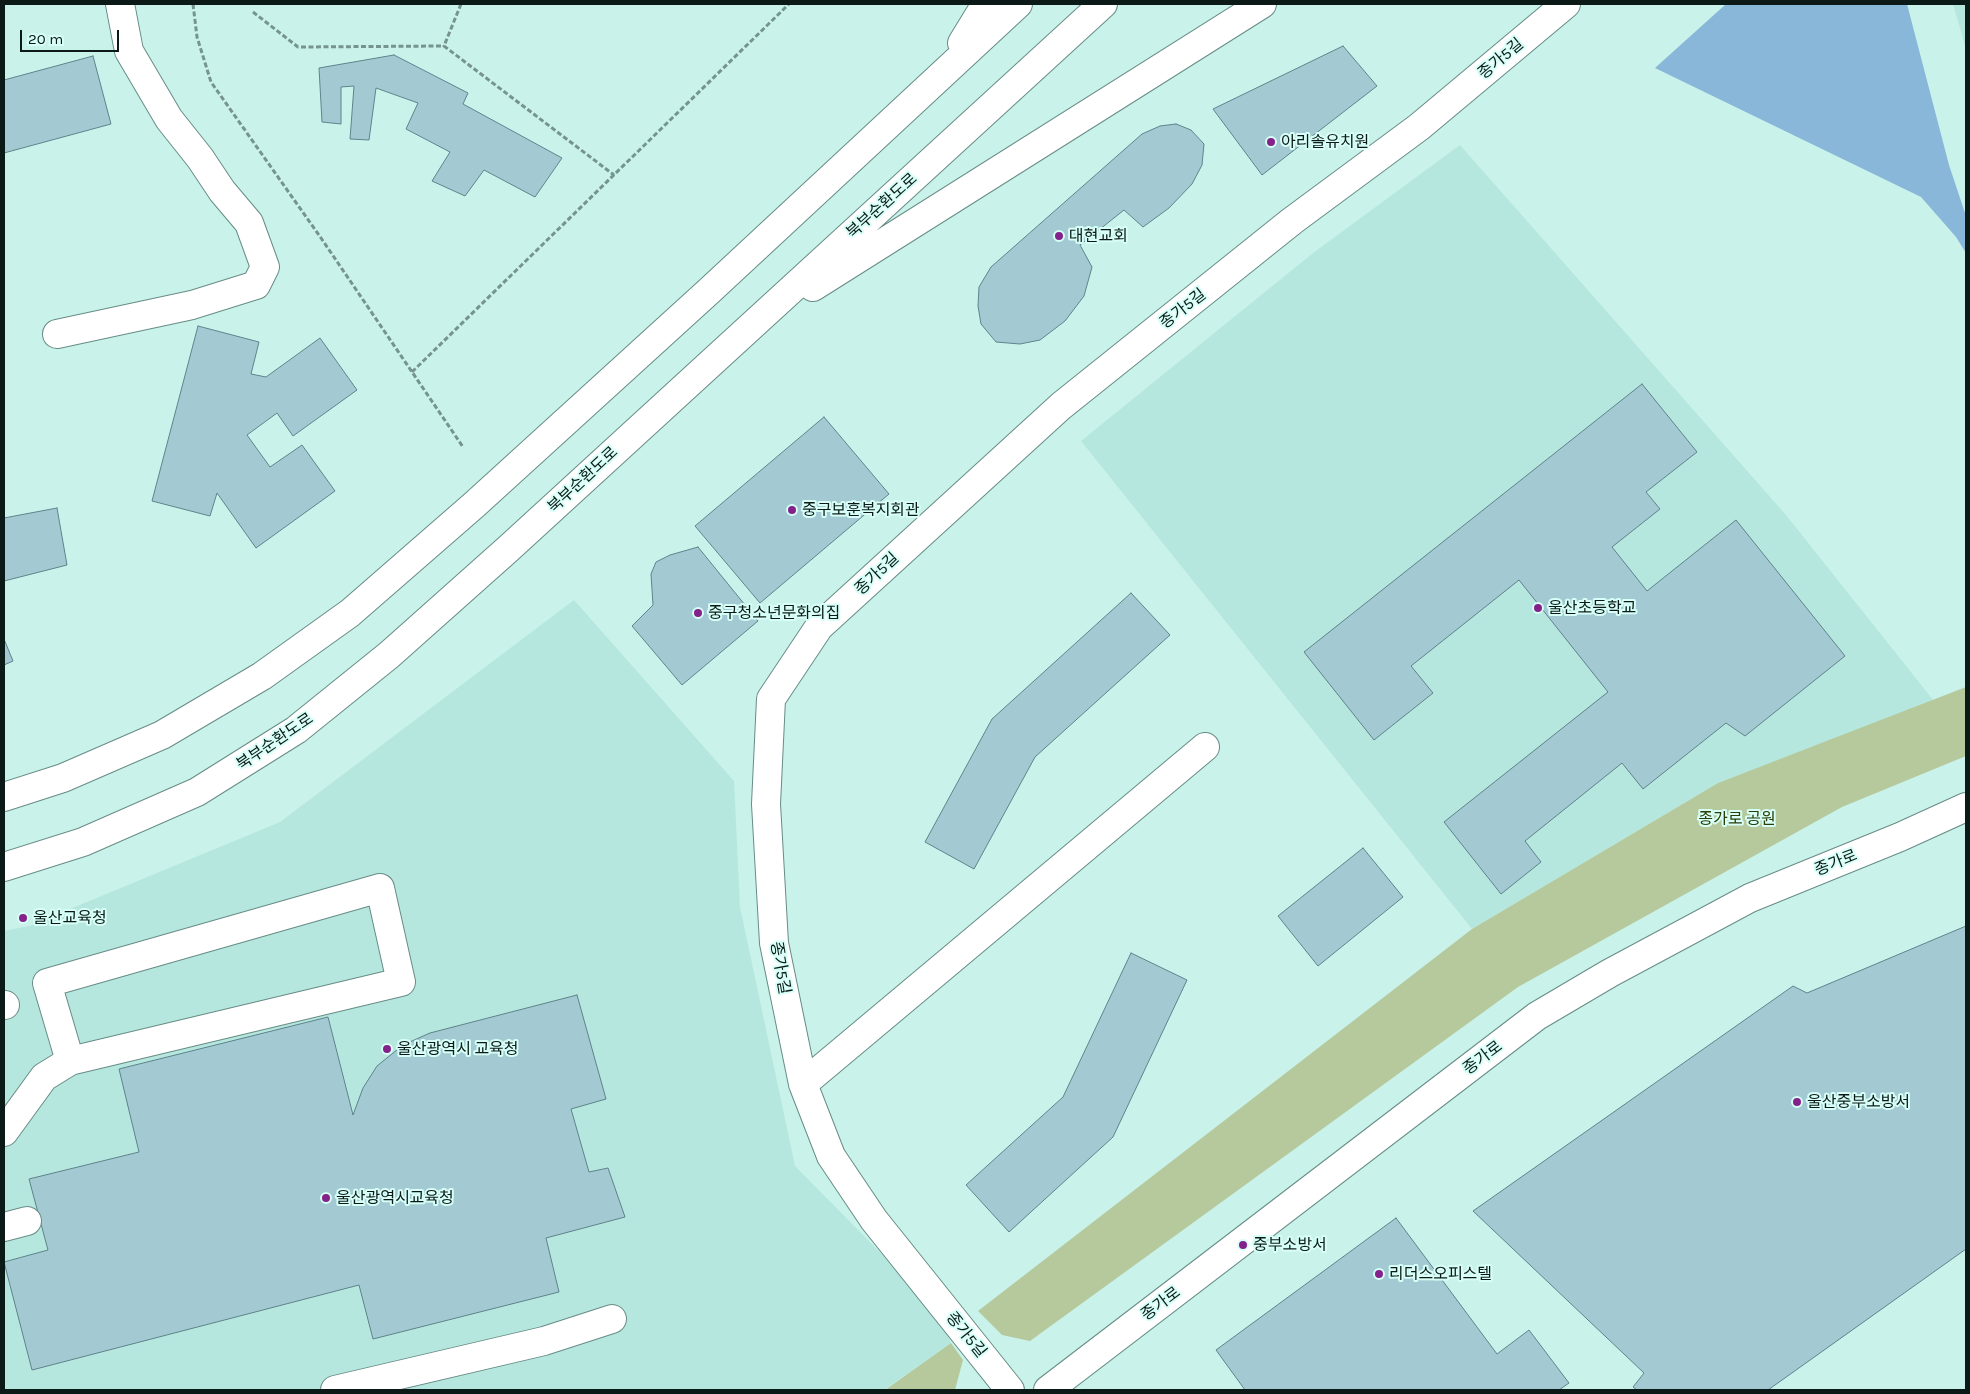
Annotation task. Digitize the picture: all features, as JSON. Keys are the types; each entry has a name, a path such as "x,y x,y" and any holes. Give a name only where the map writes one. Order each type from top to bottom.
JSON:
{"main road":[{"path":"57,334 192,305 256,286 265,267 249,223 222,191 200,158 169,119 129,51 120,4"},
{"path":"940,76 986,4"},
{"path":"4,796 63,778 162,735 262,676 350,614 474,505 701,298 1018,4"},
{"name":"북부순환도로","path":"4,867 82,842 197,792 296,730 390,655 508,550 1103,4"},
{"path":"743,333 868,250 1262,4"},
{"name":"종가5길","path":"1010,1390 874,1220 832,1156 803,1084 774,943 766,804 771,699 819,627 1061,406 1292,221 1419,127 1566,4"},
{"path":"803,1084 1205,747"},
{"name":"종가로","path":"1048,1390 1537,1016 1610,973 1750,898 1900,837 1966,807"},
{"path":"4,1132 44,1077 70,1061 401,982 380,888 48,984 70,1061"},
{"path":"335,1390 544,1342 612,1319"}],"path":[{"path":"193,4 197,37 211,82 321,238 463,447"},
{"path":"444,46 461,4"},
{"path":"412,372 789,4"},
{"path":"253,12 298,47 444,46 614,175"}],"shaded area":[{"path":"1726,4 1907,4 1949,165 1966,216 1966,253 1956,237 1921,197 1655,68"},
{"path":"1953,4 1966,4 1966,49"},
{"name":"울산초등학교","path":"1460,145 1786,515 1934,701 1718,783 1472,929 1081,441 1313,253"},
{"name":"울산광역시 교육청","path":"574,600 734,781 740,907 795,1166 937,1310 951,1343 884,1390 4,1390 4,931 29,926 280,822"}],"green space":[{"name":"종가로 공원","path":"1966,687 1966,756 1842,807 1518,987 1030,1341 1002,1335 978,1311 1472,929 1718,783"},
{"path":"951,1343 963,1360 955,1390 885,1390"}],"building":[{"name":"아리솔유치원","path":"1343,46 1377,86 1262,175 1213,109"},
{"path":"394,55 468,93 463,104 562,158 535,197 484,170 465,196 432,181 450,152 406,129 418,103 376,88 369,140 350,139 354,86 341,87 341,124 322,122 319,68"},
{"path":"93,56 111,124 4,153 4,80"},
{"name":"대현교회","path":"1176,124 1191,130 1204,144 1202,165 1192,184 1169,208 1143,227 1124,210 1080,245 1092,267 1084,296 1065,321 1040,340 1020,344 996,342 981,324 978,306 979,287 991,267 1142,134 1160,126"},
{"path":"198,326 259,342 251,374 266,377 320,338 357,390 293,436 277,413 247,435 270,467 302,445 335,491 256,548 217,493 210,516 152,501"},
{"name":"울산초등학교","path":"1642,384 1697,452 1646,492 1660,509 1612,547 1647,591 1736,520 1845,656 1745,736 1726,723 1643,789 1622,763 1525,841 1541,862 1501,894 1444,822 1608,692 1519,580 1411,666 1433,693 1374,740 1304,652"},
{"name":"중구보훈복지회관","path":"824,417 889,494 760,603 695,526"},
{"path":"57,508 67,565 4,581 4,518"},
{"name":"중구청소년문화의집","path":"698,547 758,621 682,685 632,626 653,605 651,574 656,562 670,555"},
{"path":"1131,593 1170,635 1035,757 974,869 925,842 992,719"},
{"path":"4,639 13,661 4,665"},
{"path":"1363,848 1403,897 1318,966 1278,916"},
{"name":"울산중부소방서","path":"1966,926 1966,1249 1768,1390 1637,1390 1633,1387 1644,1373 1473,1211 1793,986 1807,993"},
{"path":"1131,953 1187,980 1113,1137 1009,1232 966,1185 1063,1097"},
{"name":"울산광역시교육청","path":"577,995 606,1099 571,1109 589,1172 608,1168 625,1217 546,1238 559,1292 373,1339 359,1285 32,1370 4,1262 48,1250 29,1179 139,1152 119,1069 328,1017 353,1115 363,1088 377,1066 403,1045 430,1033"},
{"name":"리더스오피스텔","path":"1396,1218 1497,1354 1529,1330 1569,1383 1559,1390 1245,1390 1216,1350"}],"place":[{"name":"아리솔유치원","path":"1271,142"},
{"name":"대현교회","path":"1059,236"},
{"name":"중구보훈복지회관","path":"792,510"},
{"name":"울산초등학교","path":"1538,608"},
{"name":"중구청소년문화의집","path":"698,613"},
{"name":"울산교육청","path":"23,918"},
{"name":"울산광역시 교육청","path":"387,1049"},
{"name":"울산중부소방서","path":"1797,1102"},
{"name":"울산광역시교육청","path":"326,1198"},
{"name":"중부소방서","path":"1243,1245"},
{"name":"리더스오피스텔","path":"1379,1274"}]}
